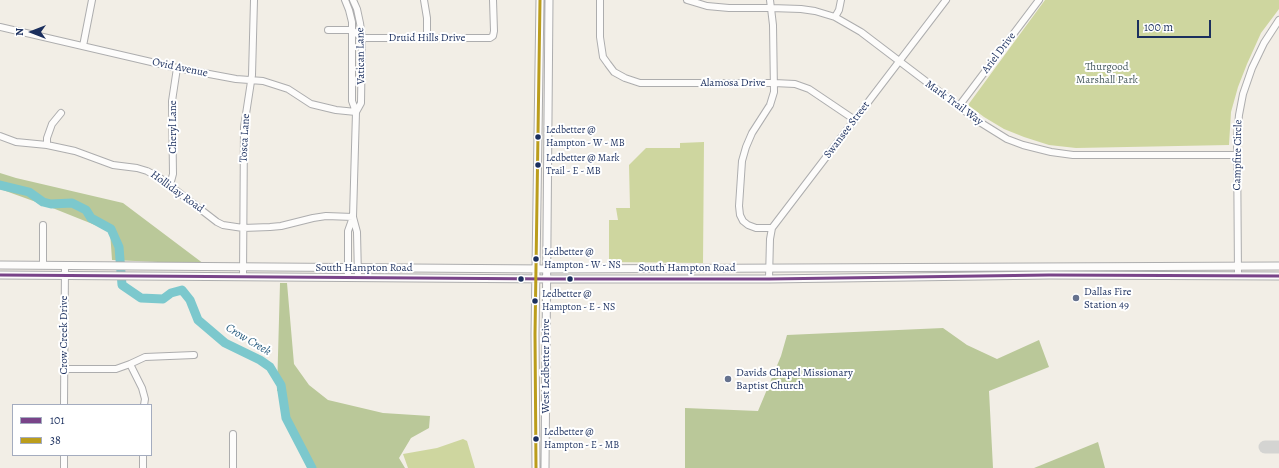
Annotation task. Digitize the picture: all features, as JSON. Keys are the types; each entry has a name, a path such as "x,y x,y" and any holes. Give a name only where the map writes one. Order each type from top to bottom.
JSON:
{"main road":[{"name":"West Ledbetter Drive","path":"537,468 535,382 540,0"},
{"name":"West Ledbetter Drive","path":"545,468 549,0"},
{"path":"537,186 547,188"},
{"name":"South Hampton Road","path":"0,265 536,269 1279,266"},
{"path":"43,265 43,275"},
{"path":"397,268 397,278"},
{"path":"694,278 695,268"},
{"path":"841,278 842,268"},
{"path":"1048,268 1048,276"},
{"name":"South Hampton Road","path":"0,275 536,279 1279,276"},
{"path":"535,382 546,382"}],"street":[{"path":"83,46 92,0"},
{"name":"Tosca Lane","path":"243,277 245,122 254,45 254,0"},
{"name":"Vatican Lane","path":"345,0 352,22 352,101 356,112 354,217 357,232 358,277"},
{"name":"Vatican Lane","path":"353,0 357,9 362,38 361,103 356,112"},
{"path":"424,0 427,18 427,38"},
{"name":"Druid Hills Drive","path":"362,38 490,38 493,36 494,31 493,0"},
{"name":"Alamosa Drive","path":"600,0 600,37 604,57 614,72 625,78 634,82 795,84 809,89 855,120"},
{"name":"Mark Trail Way","path":"687,0 702,5 715,7 801,9 815,11 835,17 860,32 978,121 1007,139 1023,145 1051,152 1073,155 1238,155"},
{"path":"770,0 774,92 772,100 752,133 742,161 739,206 740,215 743,221 748,225 756,228 772,228 770,239 770,279"},
{"path":"835,17 839,10 841,0"},
{"name":"Swansee Street","path":"772,228 945,0"},
{"name":"Ariel Drive","path":"958,106 1039,0"},
{"name":"Campfire Circle","path":"1238,276 1237,137 1239,115 1247,80 1264,42 1279,20"},
{"name":"Ovid Avenue","path":"0,27 213,76 263,81 288,89 311,104 322,108 356,112"},
{"path":"328,30 352,30 362,38"},
{"name":"Cheryl Lane","path":"170,185 172,174 173,96 177,68"},
{"path":"47,145 47,138 52,124 61,113"},
{"name":"Holliday Road","path":"0,136 16,142 47,145 84,153 113,165 147,170 170,185 217,222 231,227 243,228 281,226 326,216 354,217"},
{"name":"Vatican Lane","path":"348,277 348,231 354,217"},
{"path":"43,225 43,265"},
{"name":"Crow Creek Drive","path":"64,404 65,265"},
{"path":"64,368 116,368 130,364 145,357 194,355"},
{"path":"130,364 142,388 145,399 144,404"},
{"path":"233,468 234,434"},
{"path":"64,456 64,468"},
{"path":"143,468 144,456"}],"green space":[{"name":"Thurgood Marshall Park","path":"1045,0 1279,0 1279,9 1261,33 1238,87 1231,112 1229,145 1076,148 1049,145 1004,129 968,105"},
{"path":"704,142 703,263 609,262 609,220 618,220 616,208 630,208 629,165 646,148 680,148 680,143"},
{"path":"0,173 123,203 204,264 112,260 110,231 0,189"},
{"path":"280,283 287,283 294,364 309,385 328,400 383,413 430,416 429,428 411,438 399,458 405,468 310,468 288,426 283,392 277,391"},
{"path":"943,328 967,345 997,359 1039,340 1049,367 989,391 993,468 685,468 685,408 758,411 781,356 787,335"},
{"path":"463,439 467,441 475,468 408,468 403,454 437,448"},
{"path":"1098,442 1105,468 1034,468"}],"waterway":[{"name":"Crow Creek","path":"0,185 29,192 43,202 51,204 72,203 86,210 91,218 111,229 119,247 122,285 141,298 163,299 171,293 182,290 190,300 198,320 225,343 260,360 270,367 281,385 286,418 312,468"}],"taxiway":[{"path":"1265,447 1279,447"}],"transit line":[{"name":"38","path":"536,468 535,334 540,0"},
{"name":"101","path":"0,275 553,279 769,279 1049,275 1279,276"}],"place":[{"name":"Ledbetter @ Hampton - W - MB","path":"538,137"},
{"name":"Ledbetter @ Mark Trail - E - MB","path":"538,165"},
{"name":"Ledbetter @ Hampton - W - NS","path":"536,259"},
{"name":"Dallas Fire Station 49","path":"1076,298"},
{"name":"Ledbetter @ Hampton - E - NS","path":"535,301"},
{"name":"Davids Chapel Missionary Baptist Church","path":"728,379"},
{"name":"Ledbetter @ Hampton - E - MB","path":"536,439"}]}
